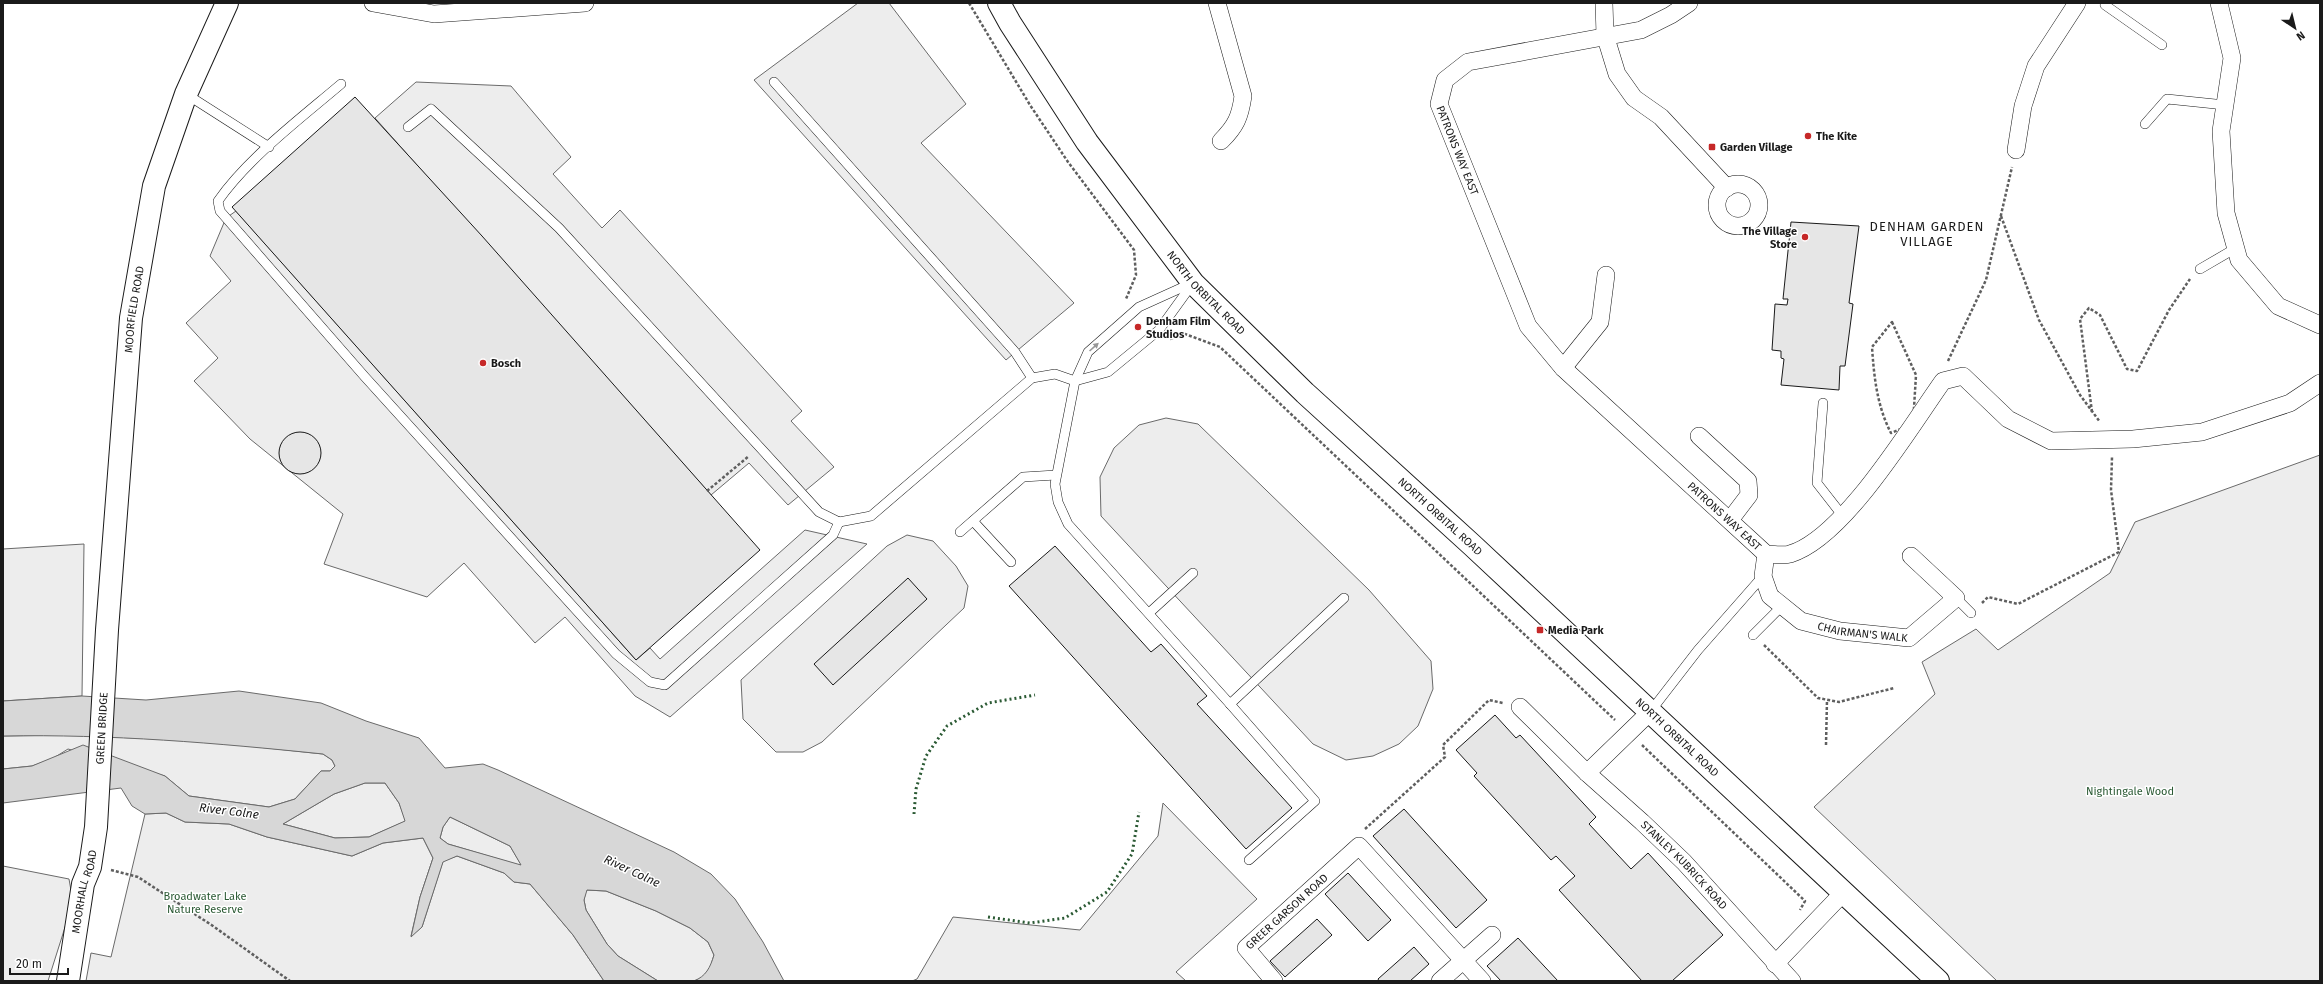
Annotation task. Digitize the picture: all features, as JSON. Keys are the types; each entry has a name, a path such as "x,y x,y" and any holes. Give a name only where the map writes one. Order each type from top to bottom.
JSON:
{"main road":[{"name":"MOORFIELD ROAD","path":"107,630 131,318 154,186 186,94 227,3"},
{"name":"NORTH ORBITAL ROAD","path":"999,3 1010,23 1087,142 1193,283 1305,393 1938,981"},
{"name":"GREEN BRIDGE","path":"96,827 107,630"},
{"name":"MOORHALL ROAD","path":"68,981 83,884 90,867 96,827"}],"street":[{"path":"373,3 434,14 585,3"},
{"path":"1217,3 1243,96 1241,112 1234,128 1221,141"},
{"path":"1604,3 1605,35 1617,74 1634,98 1661,117 1726,188"},
{"name":"PATRONS WAY EAST","path":"1689,3 1671,15 1641,30 1605,35 1468,62 1445,80 1439,104 1528,326 1563,368 1766,554 1790,554 1818,540 1870,486 1942,381"},
{"path":"2016,150 2023,106 2036,66 2077,3"},
{"path":"2219,3 2232,58 2221,131 2226,213 2239,260 2278,306 2320,325"},
{"path":"1563,368 1600,322 1606,275"},
{"path":"1942,381 1963,376 2008,419 2051,441 2113,440 2202,432 2290,403 2320,383"},
{"path":"1699,436 1748,481 1749,495 1730,520"},
{"name":"CHAIRMAN'S WALK","path":"1766,554 1763,576 1770,596 1801,621 1840,630 1909,638 1956,598"},
{"path":"1911,556 1956,598"},
{"name":"STANLEY KUBRICK ROAD","path":"1520,707 1587,774 1642,822 1684,862 1774,964 1792,981"},
{"path":"1587,774 1650,712"},
{"path":"1359,846 1482,981"},
{"name":"GREER GARSON ROAD","path":"1274,981 1246,948 1359,846"},
{"path":"1774,964 1843,893"},
{"path":"1440,981 1492,935"}],"lane":[{"path":"2106,3 2105,5 2162,45"},
{"path":"774,82 1015,352 1032,378"},
{"path":"341,84 269,147 227,189 218,201 220,211 365,377 616,654 650,682 665,685 833,535 839,522"},
{"path":"186,94 269,147"},
{"path":"2145,124 2167,100 2225,105"},
{"path":"408,127 431,109 559,228 819,512 839,522 871,516 1032,378 1055,374 1075,381 1108,372 1159,330 1193,283"},
{"path":"2200,269 2236,248"},
{"path":"1193,283 1139,307 1088,352 1075,381 1055,484 1058,502 1068,524 1149,613 1315,801 1249,860"},
{"path":"1823,403 1818,483 1842,515"},
{"path":"960,532 1023,477 1056,475"},
{"path":"974,521 1011,562"},
{"path":"1149,613 1193,573"},
{"path":"1650,712 1698,650 1763,576"},
{"path":"1230,704 1344,598"},
{"path":"1956,598 1971,613"},
{"path":"1753,635 1782,606"}],"path":[{"path":"969,3 1039,118 1068,162 1134,250 1136,275 1125,300"},
{"path":"1942,381 1946,367 1986,280 2016,150"},
{"path":"1971,613 1988,598 2018,604 2119,552 2111,490 2113,440 2080,395 2039,320 2002,216"},
{"path":"2092,412 2080,319 2089,308 2100,316 2127,369 2137,372 2169,310 2192,276 2200,269"},
{"path":"1892,322 1916,375 1913,424 1891,433 1884,420 1875,382 1872,347 1892,322"},
{"path":"1165,341 1185,334 1220,347 1805,901 1799,912"},
{"path":"707,491 748,456 763,452"},
{"path":"1753,635 1818,698 1839,702 1894,688"},
{"path":"1359,846 1362,831 1445,757 1443,745 1490,700 1520,707"},
{"path":"1826,745 1827,700"},
{"path":"90,867 138,877 213,926 290,981"}],"shaded area":[{"path":"858,3 889,3 966,104 921,143 1074,303 1006,360 754,80"},
{"path":"416,82 511,86 571,157 553,174 602,228 620,210 802,411 791,421 834,467 788,505 749,463 711,495 375,118"},
{"path":"236,211 636,660 650,648 660,659 805,530 867,544 670,717 635,696 565,617 535,643 464,563 427,597 324,564 343,514 250,439 194,381 218,358 186,323 231,281 210,256 226,218"},
{"path":"1166,418 1198,424 1369,590 1431,661 1433,689 1418,726 1399,744 1373,756 1346,760 1313,744 1101,516 1100,477 1114,448 1139,425"},
{"name":"Nightingale Wood","path":"2320,455 2320,981 1997,981 1814,807 1935,694 1922,662 1976,629 1998,650 2110,573 2135,522"},
{"path":"907,535 933,541 956,566 968,586 964,608 822,742 803,752 776,752 743,719 741,680 887,546"},
{"path":"84,544 82,696 3,701 3,549"},
{"path":"66,735 202,741 323,754 332,760 335,766 330,771 321,771 295,799 269,807 189,796 165,776 68,749 52,759 32,766 3,769 3,736"},
{"path":"365,783 385,783 399,803 406,821 369,837 335,838 283,824 334,794"},
{"path":"1163,803 1257,899 1176,972 1186,981 912,981 917,979 953,917 1080,930 1158,836"},
{"name":"Broadwater Lake Nature Reserve","path":"166,813 185,822 229,824 267,837 352,856 383,843 423,838 433,858 420,897 411,936 422,927 443,861 457,856 504,873 514,882 530,884 573,935 604,981 86,981 91,953 111,957 145,814"},
{"path":"450,817 510,846 522,866 448,844 440,838 443,827"},
{"path":"3,866 69,879 73,902 48,981 3,981"},
{"path":"586,890 606,891 656,911 690,928 708,942 714,955 710,968 703,977 694,981 658,981 618,956 607,944 586,910 584,900"}],"water":[{"name":"River Colne","path":"239,691 321,703 366,721 419,738 445,768 483,764 498,770 674,852 711,874 735,899 763,942 784,981 694,981 705,974 714,955 708,942 690,928 656,911 606,891 587,890 584,900 586,910 607,944 618,956 658,981 604,981 573,935 530,884 514,882 504,873 457,856 443,862 422,927 411,937 420,897 433,858 423,838 383,843 352,856 267,837 229,824 185,822 166,813 145,814 132,806 121,788 3,803 3,769 32,766 83,745 165,776 189,796 269,807 295,799 321,771 330,771 335,766 332,760 323,754 243,746 84,736 3,736 3,701 82,696 146,700","holes":["365,783 385,783 399,803 405,821 369,837 335,838 283,824 334,794","450,817 510,846 521,865 448,844 440,838 443,827"]}],"building":[{"name":"Bosch","path":"355,97 482,236 760,550 636,660 232,207"},
{"path":"1791,222 1859,226 1849,303 1853,304 1845,366 1840,366 1839,390 1781,385 1784,359 1781,358 1781,351 1772,350 1775,304 1787,305 1788,299 1783,299"},
{"path":"296,432 304,432 312,435 318,441 321,453 318,465 312,471 304,474 296,474 288,471 282,465 279,457 279,449 282,441 288,435"},
{"path":"1055,546 1151,652 1161,644 1207,696 1197,704 1292,808 1246,849 1009,586"},
{"path":"908,578 927,599 833,685 814,664"},
{"path":"1495,715 1516,738 1520,735 1596,817 1589,824 1631,869 1648,853 1723,935 1672,981 1642,981 1559,890 1575,876 1556,856 1551,860 1474,776 1477,773 1456,750"},
{"path":"1404,809 1487,900 1456,928 1373,836"},
{"path":"1348,873 1391,920 1368,941 1325,894"},
{"path":"1317,919 1332,935 1285,977 1270,961"},
{"path":"1518,938 1558,981 1501,981 1487,966"},
{"path":"1414,947 1429,964 1410,981 1379,981 1378,979"}],"hedge":[{"path":"914,814 916,789 926,756 947,726 988,703 1035,695"},
{"path":"988,917 1030,923 1065,918 1107,892 1132,854 1139,812"}],"place":[{"name":"The Kite","path":"1808,136"},
{"name":"Garden Village","path":"1712,147"},
{"name":"The Village Store","path":"1805,237"},
{"name":"Denham Film Studios","path":"1138,327"},
{"name":"Bosch","path":"483,363"},
{"name":"Media Park","path":"1540,630"}],"district":[{"name":"DENHAM GARDEN VILLAGE","path":"1927,234"}]}
